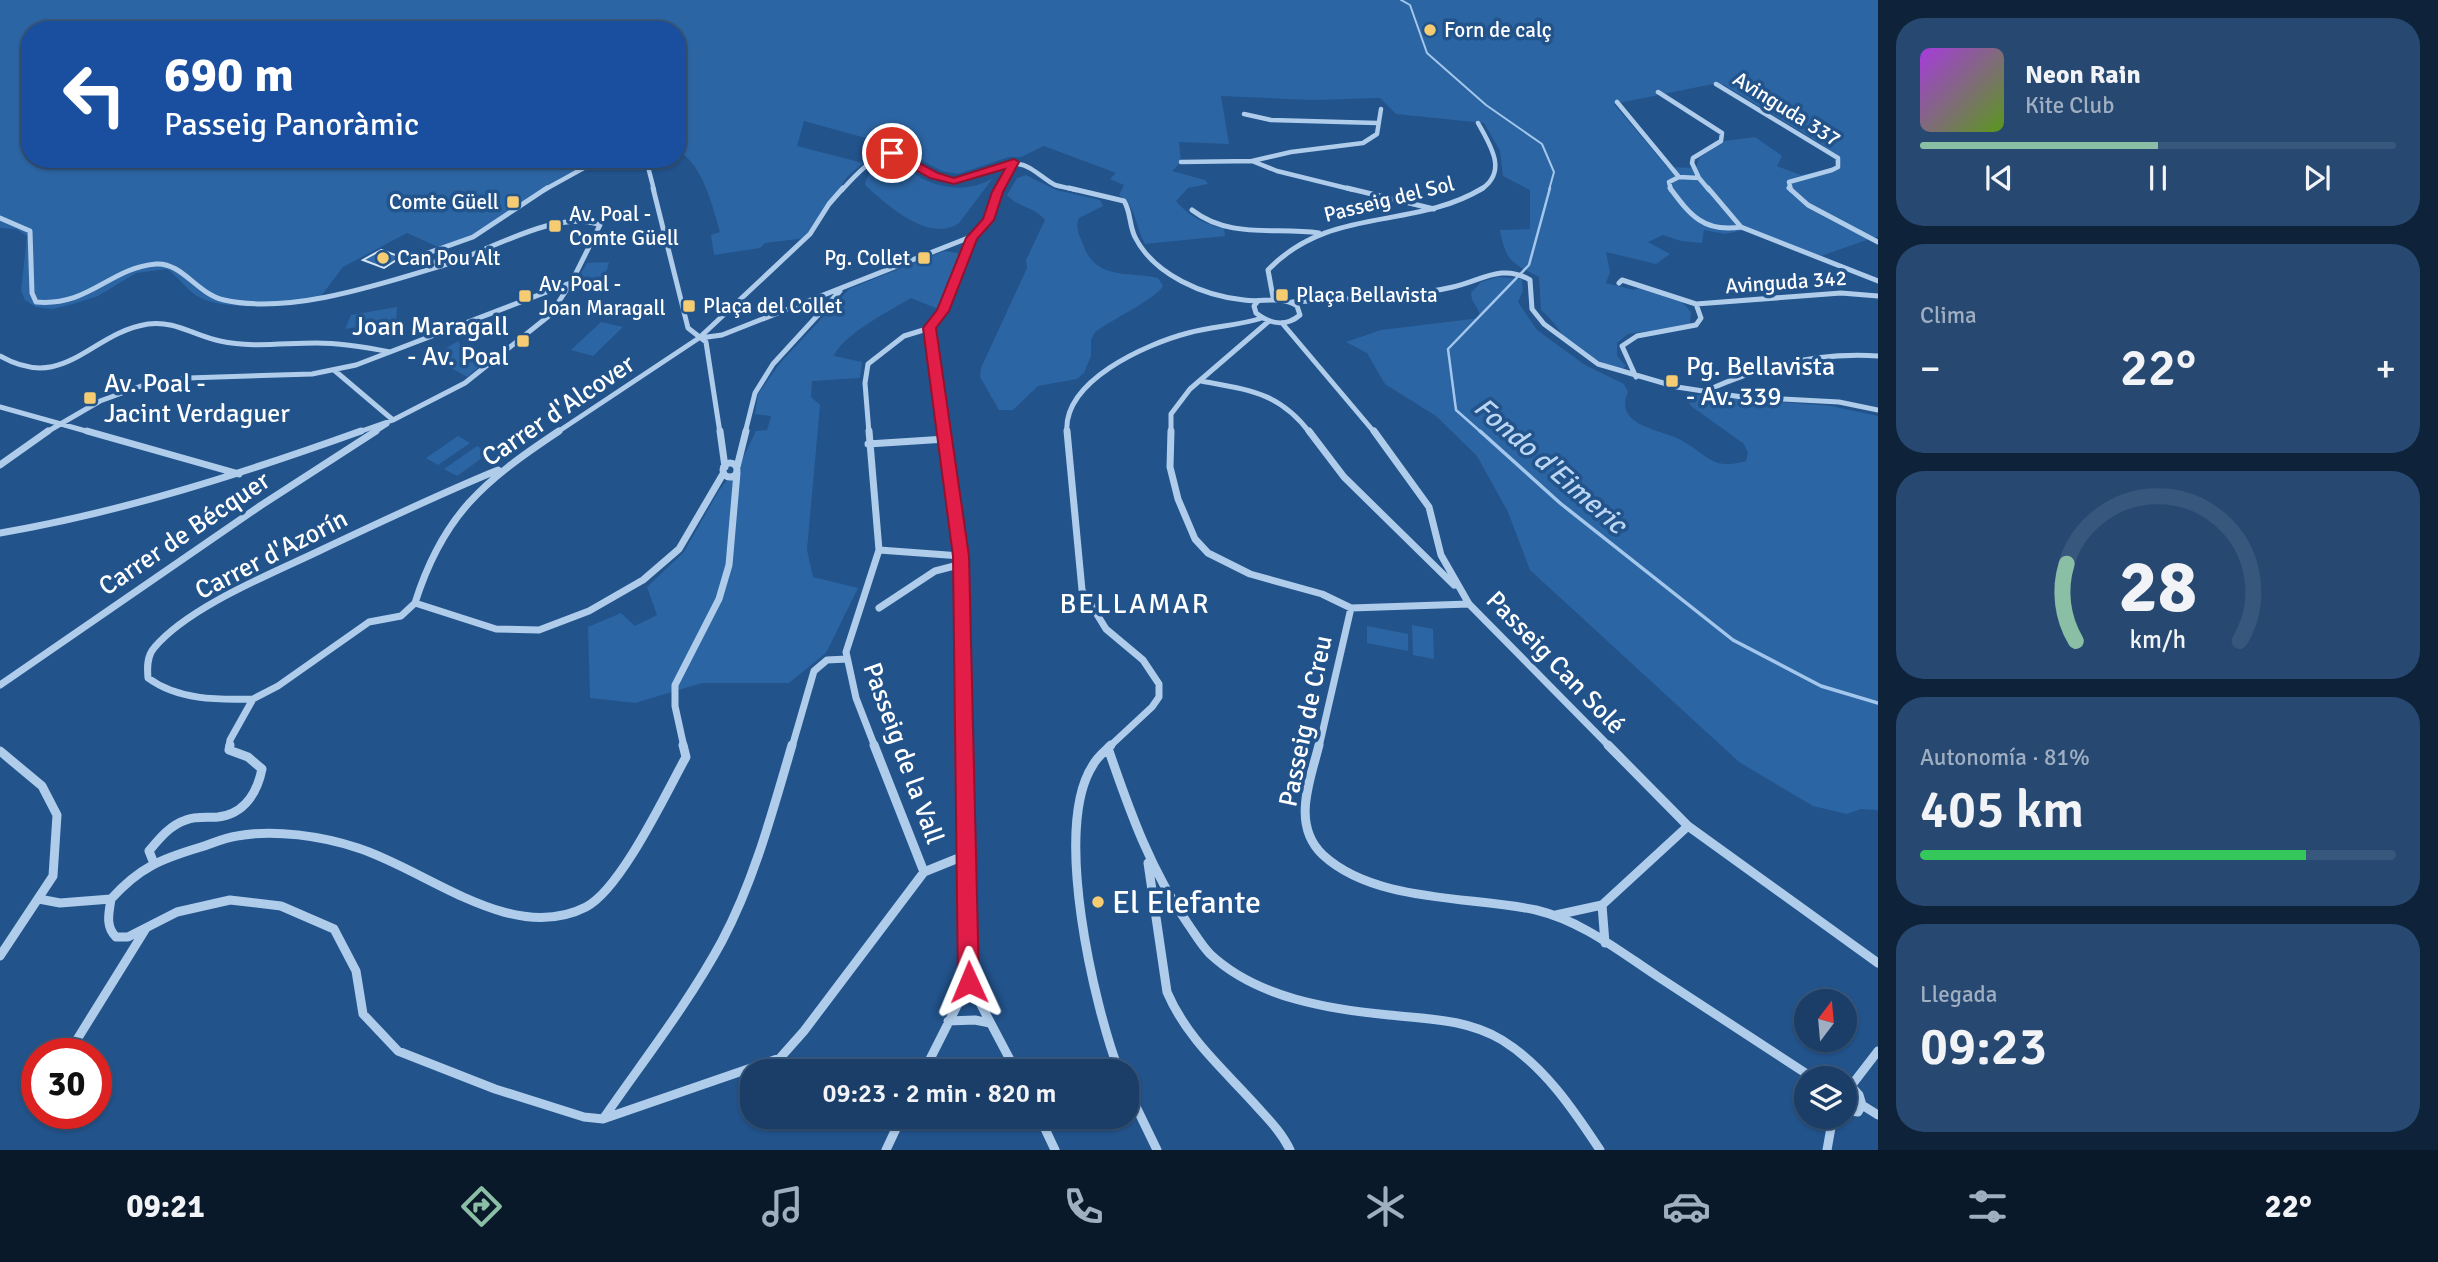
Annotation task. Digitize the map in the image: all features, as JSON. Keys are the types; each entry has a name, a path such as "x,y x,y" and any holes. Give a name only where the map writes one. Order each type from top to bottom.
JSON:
{"street":[{"name":"Avinguda 337","path":"1716,83 1838,158 1838,167 1831,172 1796,178 1790,182 1789,188 1808,205 1878,242"},
{"path":"1658,92 1722,133 1721,141 1693,158 1692,163 1699,178 1741,228"},
{"path":"1617,102 1678,177"},
{"path":"1181,162 1252,161 1291,152 1363,143 1377,134 1381,109"},
{"path":"1244,114 1271,120 1377,123"},
{"name":"Passeig del Sol","path":"1273,297 1268,270 1319,233 1434,209 1486,186 1494,177 1495,157 1478,123"},
{"path":"699,338 810,234 829,204 854,176 878,155 892,153 934,175 954,181 1014,162 1028,166 1056,185 1124,201 1131,211 1131,227 1142,249 1158,267 1205,291 1258,301 1273,297 1292,302 1445,288 1501,271 1520,274 1532,285 1532,309 1550,330 1598,364 1677,387 1742,397 1839,402 1878,410"},
{"path":"1252,161 1277,171 1434,209"},
{"path":"1010,1059 969,982 961,560 930,332 943,311 973,236 988,220 997,192 1014,162"},
{"path":"467,258 409,262 473,237 552,184 583,168"},
{"path":"648,168 688,328 706,342 710,356 724,470 729,476 737,470"},
{"path":"1699,178 1678,177 1669,182 1668,186 1692,218 1720,230 1741,228 1878,281"},
{"path":"1192,210 1217,226 1292,229 1319,233"},
{"path":"0,218 30,231 34,243 30,292 36,302 47,305 94,293 136,269 152,264 176,267 208,295 233,302 263,302 352,291 467,258 569,219 589,219 600,225 571,283 550,315 465,383 393,419 239,474 36,527 0,533"},
{"path":"699,338 722,335 973,236"},
{"path":"942,247 959,249 964,257"},
{"path":"1619,283 1622,280 1696,304 1701,318 1696,325 1637,336 1622,346 1636,377"},
{"path":"0,465 58,424 95,402 141,386 170,380 304,375 334,370 391,352 571,283"},
{"path":"843,287 773,364 755,393 737,470 729,565 719,599 675,685 675,706 686,757 610,888 589,906 564,916 528,918 481,904 357,847 295,836 240,835 153,861 128,880 111,899 108,920 111,932 117,937 128,937 177,912 230,900 281,906 334,929 356,971 363,1014 398,1051 508,1093 584,1117 603,1119 780,1058 812,1021 924,872 966,855"},
{"name":"Avinguda 342","path":"1696,304 1841,293 1878,296"},
{"path":"819,297 831,300"},
{"path":"1258,301 1254,306 1256,313 1266,320"},
{"path":"1114,1059 1090,970 1077,879 1077,844 1086,782 1093,764 1152,707 1159,697 1159,684 1143,660 1106,629 1082,590 1066,421 1068,411 1095,380 1129,356 1203,330 1266,320 1291,322 1300,315 1292,302"},
{"name":"Passeig de Creu","path":"1266,320 1174,406 1169,441 1170,467 1178,499 1195,539 1208,552 1250,574 1322,594 1352,608 1307,796 1304,817 1306,831 1313,843 1341,868 1364,880 1389,888 1556,915 1580,926 1795,1066"},
{"path":"0,356 6,361 36,368 60,365 133,328 152,323 195,330 228,342 334,343 391,352"},
{"name":"Passeig Can Solé","path":"1282,323 1347,402 1386,443 1411,479 1431,511 1435,539 1457,588 1469,604 1688,826 1878,963"},
{"name":"Passeig de la Vall","path":"924,872 856,698 846,652 878,550 868,444 865,383 868,364 887,347 907,335 930,332"},
{"name":"Carrer d'Alcover","path":"415,603 422,579 452,520 486,483 505,467 699,338"},
{"path":"1707,390 1728,380 1807,357 1878,356"},
{"path":"334,370 393,419"},
{"path":"1201,381 1256,391 1297,415 1345,477 1457,588"},
{"path":"0,407 239,474"},
{"name":"Carrer de Bécquer","path":"0,685 260,506 393,419"},
{"path":"868,444 946,439"},
{"name":"Carrer d'Azorín","path":"253,699 175,693 159,688 148,678 146,662 156,645 251,582 454,487 505,467"},
{"path":"153,861 149,851 169,827 191,818 222,817 246,806 260,786 262,769 248,757 229,750 230,740 253,699 278,686 369,622 401,616 415,603 496,629 539,630 589,611 643,580 679,549 724,470"},
{"path":"878,550 961,560"},
{"path":"878,608 935,571 961,560"},
{"path":"1352,608 1469,604"},
{"path":"603,1119 697,983 723,939 749,877 800,727 814,671 827,660 847,659"},
{"path":"0,751 42,786 57,815 53,876 0,956"},
{"path":"1109,751 1148,859 1175,908 1210,954 1261,986 1294,998 1384,1014 1437,1019 1483,1030 1499,1038 1536,1069 1581,1121 1600,1150"},
{"path":"1556,915 1602,905 1688,826"},
{"path":"1148,859 1167,992 1173,1010 1186,1030 1250,1096 1290,1150"},
{"path":"39,900 60,903 111,899"},
{"path":"1602,905 1605,943"},
{"path":"78,1038 145,930"},
{"path":"930,1059 969,982"},
{"path":"948,1021 975,1020 990,1023"},
{"path":"1878,1051 1851,1086 1859,1095 1862,1105 1878,1115"},
{"path":"1857,1112 1862,1105"},
{"path":"1139,1113 1157,1150"},
{"path":"886,1150 896,1129"},
{"path":"1045,1129 1055,1150"},
{"path":"1828,1150 1831,1129"}],"shaded area":[{"path":"0,0 1878,0 1878,236 1821,256 1749,229 1725,234 1704,230 1702,243 1681,241 1663,235 1648,242 1670,254 1656,264 1606,252 1610,272 1606,283 1634,290 1638,288 1682,302 1691,312 1690,325 1628,334 1617,343 1617,356 1626,366 1621,370 1590,356 1568,342 1541,310 1539,277 1516,264 1508,255 1500,230 1530,229 1530,190 1503,176 1500,151 1484,123 1396,114 1380,98 1311,100 1221,96 1229,144 1179,142 1181,162 1172,171 1205,180 1208,184 1188,188 1176,201 1197,219 1224,229 1225,236 1145,244 1129,205 1119,195 1124,185 1110,179 1116,173 1044,146 1021,157 1009,157 958,174 942,171 891,145 804,121 797,146 863,163 847,177 806,238 765,243 760,248 714,255 711,235 720,232 700,175 686,156 686,21 21,21 21,168 583,168 565,175 475,234 438,247 407,233 343,267 318,300 257,306 211,302 187,288 167,269 136,273 98,296 73,304 52,309 36,307 25,300 21,291 27,236 16,229 0,228","holes":["1713,84 1724,85 1823,145 1834,157 1836,168 1801,175 1777,166 1782,156 1755,137 1724,141 1699,158 1696,168 1667,167 1614,104"]},
{"path":"896,159 927,181 946,186 975,186 993,178 959,223 935,229 896,211 865,185 876,167"},
{"path":"1026,175 1056,190 1100,200 1103,206 1078,221 1077,228 1088,256 1104,269 1158,278 1163,286 1143,303 1095,332 1091,340 1091,356 1084,373 1077,379 1038,386 1013,410 999,410 980,377 981,368 1027,268 1026,260 1045,220 1007,195 1017,178"},
{"path":"944,251 958,253 960,256 938,309 911,298 868,324 839,348 834,356 862,362 860,378 812,381 811,397 820,405 807,550 813,577 858,588 826,653 789,683 702,683 635,703 590,698 588,627 621,613 635,626 657,615 647,587 684,552 718,492 742,460 756,431 767,430 771,416 755,414 758,394 780,363 849,289"},
{"path":"609,262 601,291 572,289 587,263"},
{"path":"1498,277 1522,279 1523,291 1518,302 1537,330 1585,365 1624,384 1628,392 1625,403 1627,412 1633,419 1641,425 1681,440 1718,463 1735,464 1746,461 1748,453 1744,444 1691,406 1686,398 1696,395 1831,406 1878,416 1878,810 1861,809 1847,814 1813,806 1739,762 1530,570 1508,512 1477,456 1436,416 1385,384 1367,353 1346,342 1381,330 1480,318 1471,293 1481,282"},
{"path":"397,307 396,321 345,329 351,315"},
{"path":"601,322 623,327 593,356 571,350"},
{"path":"458,341 463,348 487,360 467,377 432,357"},
{"path":"458,436 470,443 438,465 426,458"},
{"path":"477,446 489,453 457,476 444,469"},
{"path":"1412,625 1433,629 1434,659 1413,655"},
{"path":"1367,626 1408,634 1408,651 1367,643"}],"building":[{"name":"Can Pou Alt","path":"381,250 401,257 384,268 363,260"}],"waterway":[{"name":"Fondo d'Eimeric","path":"1401,0 1410,5 1427,53 1486,105 1542,144 1554,172 1549,190"},
{"name":"Fondo d'Eimeric","path":"1482,433 1456,410 1448,349 1529,265 1550,188"},
{"name":"Fondo d'Eimeric","path":"1480,431 1560,503 1733,640 1821,686 1878,703"}],"place":[{"name":"Forn de calç","path":"1430,30"},
{"name":"Comte Güell","path":"513,202"},
{"name":"Av. Poal - Comte Güell","path":"555,226"},
{"name":"Can Pou Alt","path":"383,258"},
{"name":"Pg. Collet","path":"924,258"},
{"name":"Plaça Bellavista","path":"1282,295"},
{"name":"Av. Poal - Joan Maragall","path":"525,296"},
{"name":"Plaça del Collet","path":"689,306"},
{"name":"Joan Maragall - Av. Poal","path":"523,341"},
{"name":"Pg. Bellavista - Av. 339","path":"1672,381"},
{"name":"Av. Poal - Jacint Verdaguer","path":"90,398"},
{"name":"El Elefante","path":"1098,902"}],"district":[{"name":"BELLAMAR","path":"1135,603"}],"route":[{"path":"892,153 934,175 954,181 961,181 991,168 1014,162 997,192 988,220 972,238 943,311 930,328 961,556 969,982"}]}
